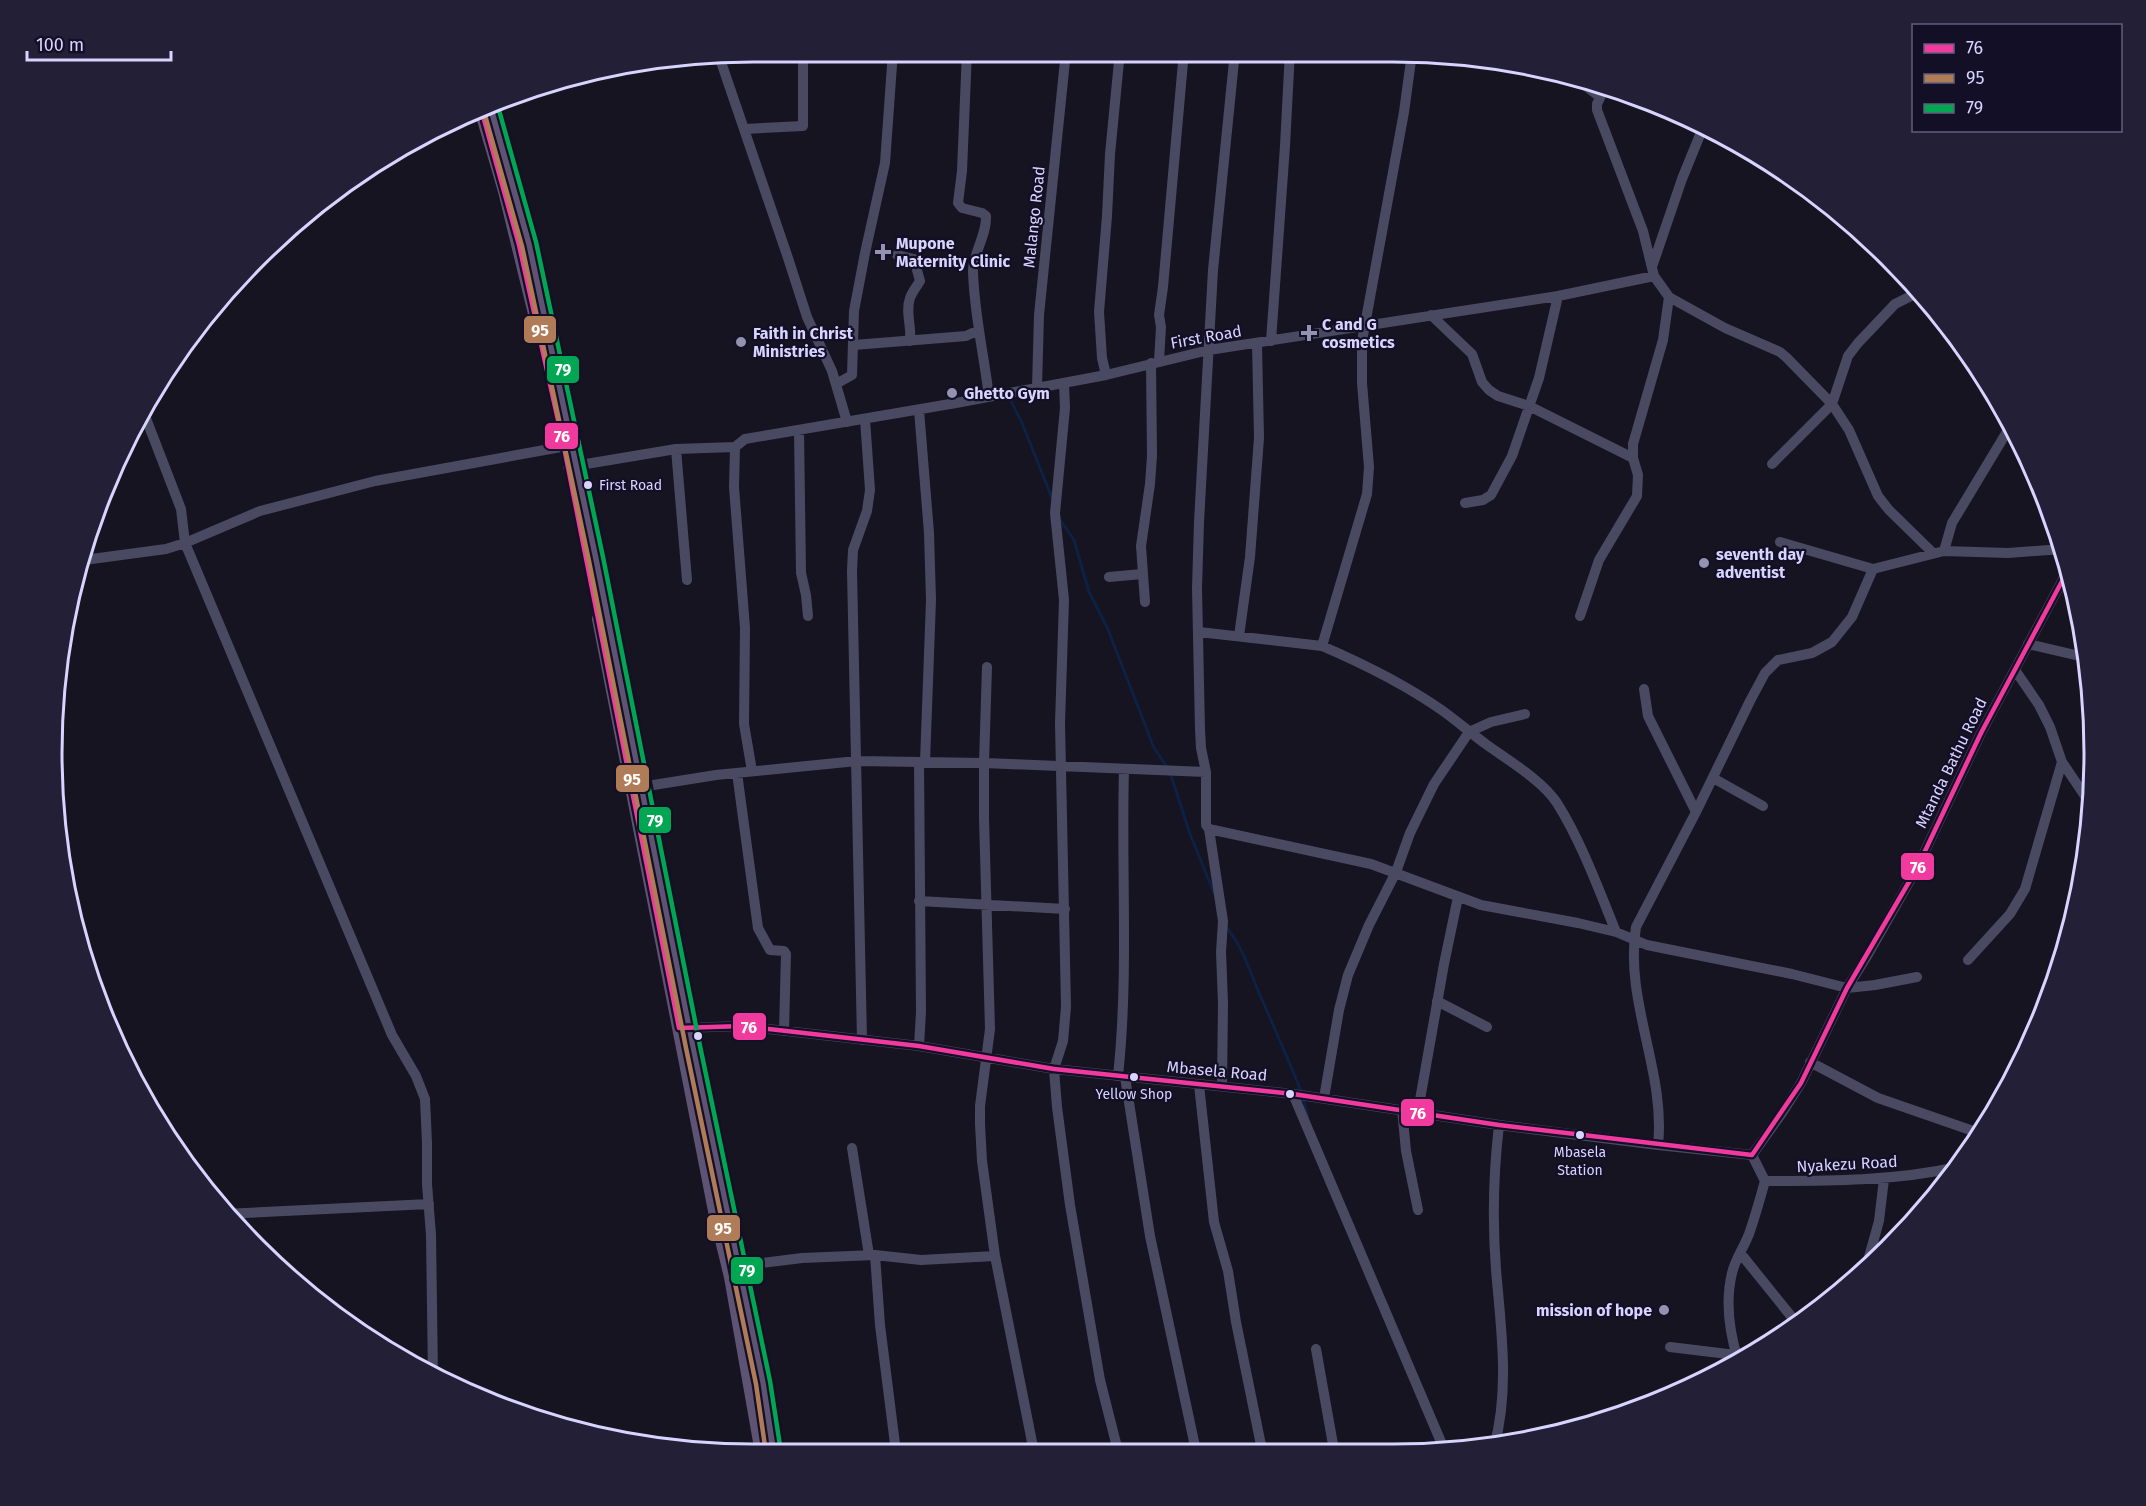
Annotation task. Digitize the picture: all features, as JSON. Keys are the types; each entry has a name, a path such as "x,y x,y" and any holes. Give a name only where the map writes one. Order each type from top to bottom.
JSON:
{"main road":[{"path":"492,112 529,244 684,1027 763,1383 773,1444"},
{"path":"483,116 519,245 568,446"},
{"path":"572,466 641,787 715,1211 731,1277 760,1444"}],"street":[{"path":"744,129 803,126 803,62"},
{"path":"836,384 852,375 854,311 885,164 892,62"},
{"path":"967,62 962,171 958,203 962,208 986,216 973,269 989,397"},
{"name":"Malango Road","path":"1037,387 1040,315 1065,62"},
{"path":"1106,375 1102,358 1099,312 1119,62"},
{"path":"1145,602 1142,536 1150,484 1155,362 1161,327 1159,315 1183,62"},
{"path":"1222,1086 1221,952 1223,921 1206,819 1206,772 1200,729 1197,574 1213,270 1234,62"},
{"path":"1271,341 1289,62"},
{"path":"1322,646 1367,494 1369,467 1362,382 1364,326 1404,112 1411,62"},
{"path":"721,63 807,317 836,384 847,422"},
{"path":"1602,94 1597,110 1643,231 1654,276 1669,297 1725,328 1780,352 1832,404 1849,430 1878,496 1897,520 1932,552"},
{"path":"1652,264 1700,134"},
{"path":"897,255 918,260 917,270 920,281 909,299 908,316 912,331 910,341"},
{"name":"First Road","path":"572,466 676,449 735,447 745,439 919,410 1106,375 1209,350 1558,296 1654,276"},
{"path":"1772,464 1832,404 1848,356 1853,349 1886,312 1911,295"},
{"path":"1465,503 1483,500 1491,495 1512,456 1539,378 1558,296"},
{"path":"1580,616 1599,560 1637,496 1638,475 1633,458 1635,432 1663,340 1669,297"},
{"path":"1431,315 1472,354 1482,381 1489,390 1498,396 1529,406 1633,458"},
{"path":"854,345 966,336 979,330"},
{"path":"1239,636 1250,557 1259,438 1257,344"},
{"path":"1064,383 1064,418 1055,513 1064,600 1060,702 1065,909 1065,1028 1054,1069 1070,1205 1100,1380 1116,1444"},
{"path":"919,410 931,558 930,651 922,762 919,1046"},
{"path":"862,1040 852,571 853,550 867,511 870,490 865,419"},
{"path":"147,421 181,509 185,543 392,1035 416,1077 425,1099 431,1235 433,1366"},
{"path":"799,430 801,573 808,616"},
{"path":"1944,551 1952,523 2006,434"},
{"path":"89,559 166,549 260,511 375,481 568,446"},
{"path":"735,447 734,486 745,628 744,724 752,771"},
{"path":"676,449 687,580"},
{"path":"1780,542 1873,569 1899,564 1932,552 2008,553 2054,550"},
{"path":"1658,1145 1660,1124 1657,1094 1636,984 1634,940 1640,918 1765,673 1778,660 1812,653 1832,642 1852,617 1873,569"},
{"path":"1109,577 1142,574"},
{"name":"Mtanda Bathu Road","path":"1752,1155 1801,1083 1847,988 1916,870 1981,733 2062,580"},
{"path":"1199,632 1322,646 1378,671 1443,711 1525,771 1556,801 1616,932"},
{"path":"2028,644 2078,656"},
{"path":"987,667 984,763 985,904 990,1029 980,1124 984,1180 995,1256 1032,1444"},
{"path":"2015,669 2039,705 2050,727 2062,762 2083,794"},
{"path":"1644,689 1648,716 1696,812"},
{"path":"1324,1098 1337,1018 1348,975 1434,784 1469,732 1491,722 1525,714"},
{"path":"641,787 752,771 857,761 984,763 1206,772"},
{"path":"1968,960 2010,914 2025,890 2062,762"},
{"path":"1124,769 1122,884 1124,973 1121,1077 1150,1236 1195,1444"},
{"path":"737,773 758,928 770,950 784,951 786,954 784,1031"},
{"path":"1713,778 1763,806"},
{"path":"1209,829 1341,856 1396,872 1480,905 1616,932 1647,945 1792,974 1847,988 1917,977"},
{"path":"1418,1111 1458,897"},
{"path":"919,901 1065,909"},
{"path":"1437,1001 1487,1027"},
{"name":"Mbasela Road","path":"684,1027 743,1026 919,1046 1054,1069 1293,1094 1499,1125 1752,1155"},
{"path":"1810,1062 1878,1098 1972,1131"},
{"path":"1199,1085 1214,1222 1228,1271 1261,1444"},
{"path":"1293,1094 1441,1443"},
{"path":"1402,1109 1406,1151 1418,1210"},
{"path":"1496,1437 1502,1409 1503,1366 1494,1191 1499,1125"},
{"path":"852,1148 872,1255 895,1444"},
{"path":"1736,1354 1731,1341 1728,1304 1732,1271 1741,1254 1765,1181 1752,1155"},
{"name":"Nyakezu Road","path":"1765,1181 1884,1179 1945,1170"},
{"path":"1870,1253 1879,1221 1884,1179"},
{"path":"237,1213 429,1204"},
{"path":"1741,1254 1792,1318"},
{"path":"738,1266 802,1258 872,1255 921,1260 995,1256"},
{"path":"1670,1347 1731,1356"},
{"path":"1316,1349 1333,1444"}],"waterway":[{"path":"1009,397 1052,498"},
{"path":"1059,518 1074,540 1089,592 1107,627 1154,748 1167,767"},
{"path":"1170,772 1190,834 1214,893"},
{"path":"1226,927 1244,956 1301,1091"},
{"path":"1304,1101 1308,1117"}],"transit line":[{"name":"79","path":"499,110 536,242 603,557 700,1046 770,1381 780,1444"},
{"name":"95","path":"485,115 522,246 589,561 756,1384 765,1444"},
{"name":"76","path":"483,116 519,245 564,447 679,1028 743,1026 919,1046 1054,1069 1293,1094 1499,1125 1752,1155"},
{"name":"76","path":"1752,1155 1801,1083 1847,988 1916,870 1981,733 2062,580"}],"place":[{"name":"Mupone Maternity Clinic","path":"883,252"},
{"name":"C and G cosmetics","path":"1309,333"},
{"name":"Faith in Christ Ministries","path":"741,342"},
{"name":"Ghetto Gym","path":"952,393"},
{"name":"First Road","path":"588,485"},
{"name":"seventh day adventist","path":"1704,563"},
{"name":"Yellow Shop","path":"1134,1077"},
{"name":"Mbasela Station","path":"1580,1135"},
{"name":"mission of hope","path":"1664,1310"}]}
